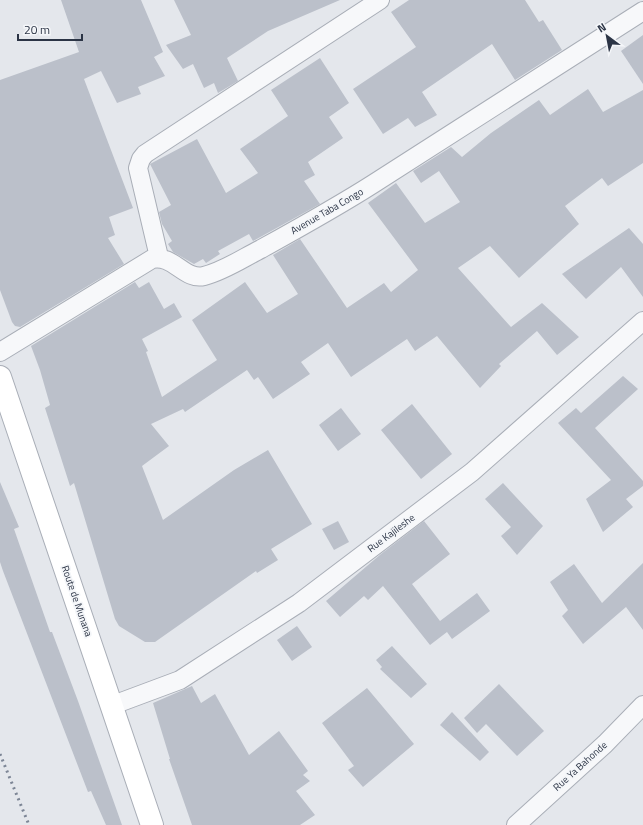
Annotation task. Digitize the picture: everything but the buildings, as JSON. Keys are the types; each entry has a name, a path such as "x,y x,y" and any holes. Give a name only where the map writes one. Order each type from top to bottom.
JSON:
{"main road":[{"name":"Route de Munana","path":"0,377 113,705 152,825"}],"street":[{"path":"0,352 144,263 159,257 138,168 141,159 145,154 380,0"},
{"name":"Avenue Taba Congo","path":"159,257 200,277 215,273 319,218 643,11"},
{"name":"Rue Kajileshe","path":"113,705 180,680 299,603 472,472 643,321"},
{"name":"Rue Ya Bahonde","path":"516,825 605,744 643,705"}],"railway":[{"path":"0,754 29,825"}]}
